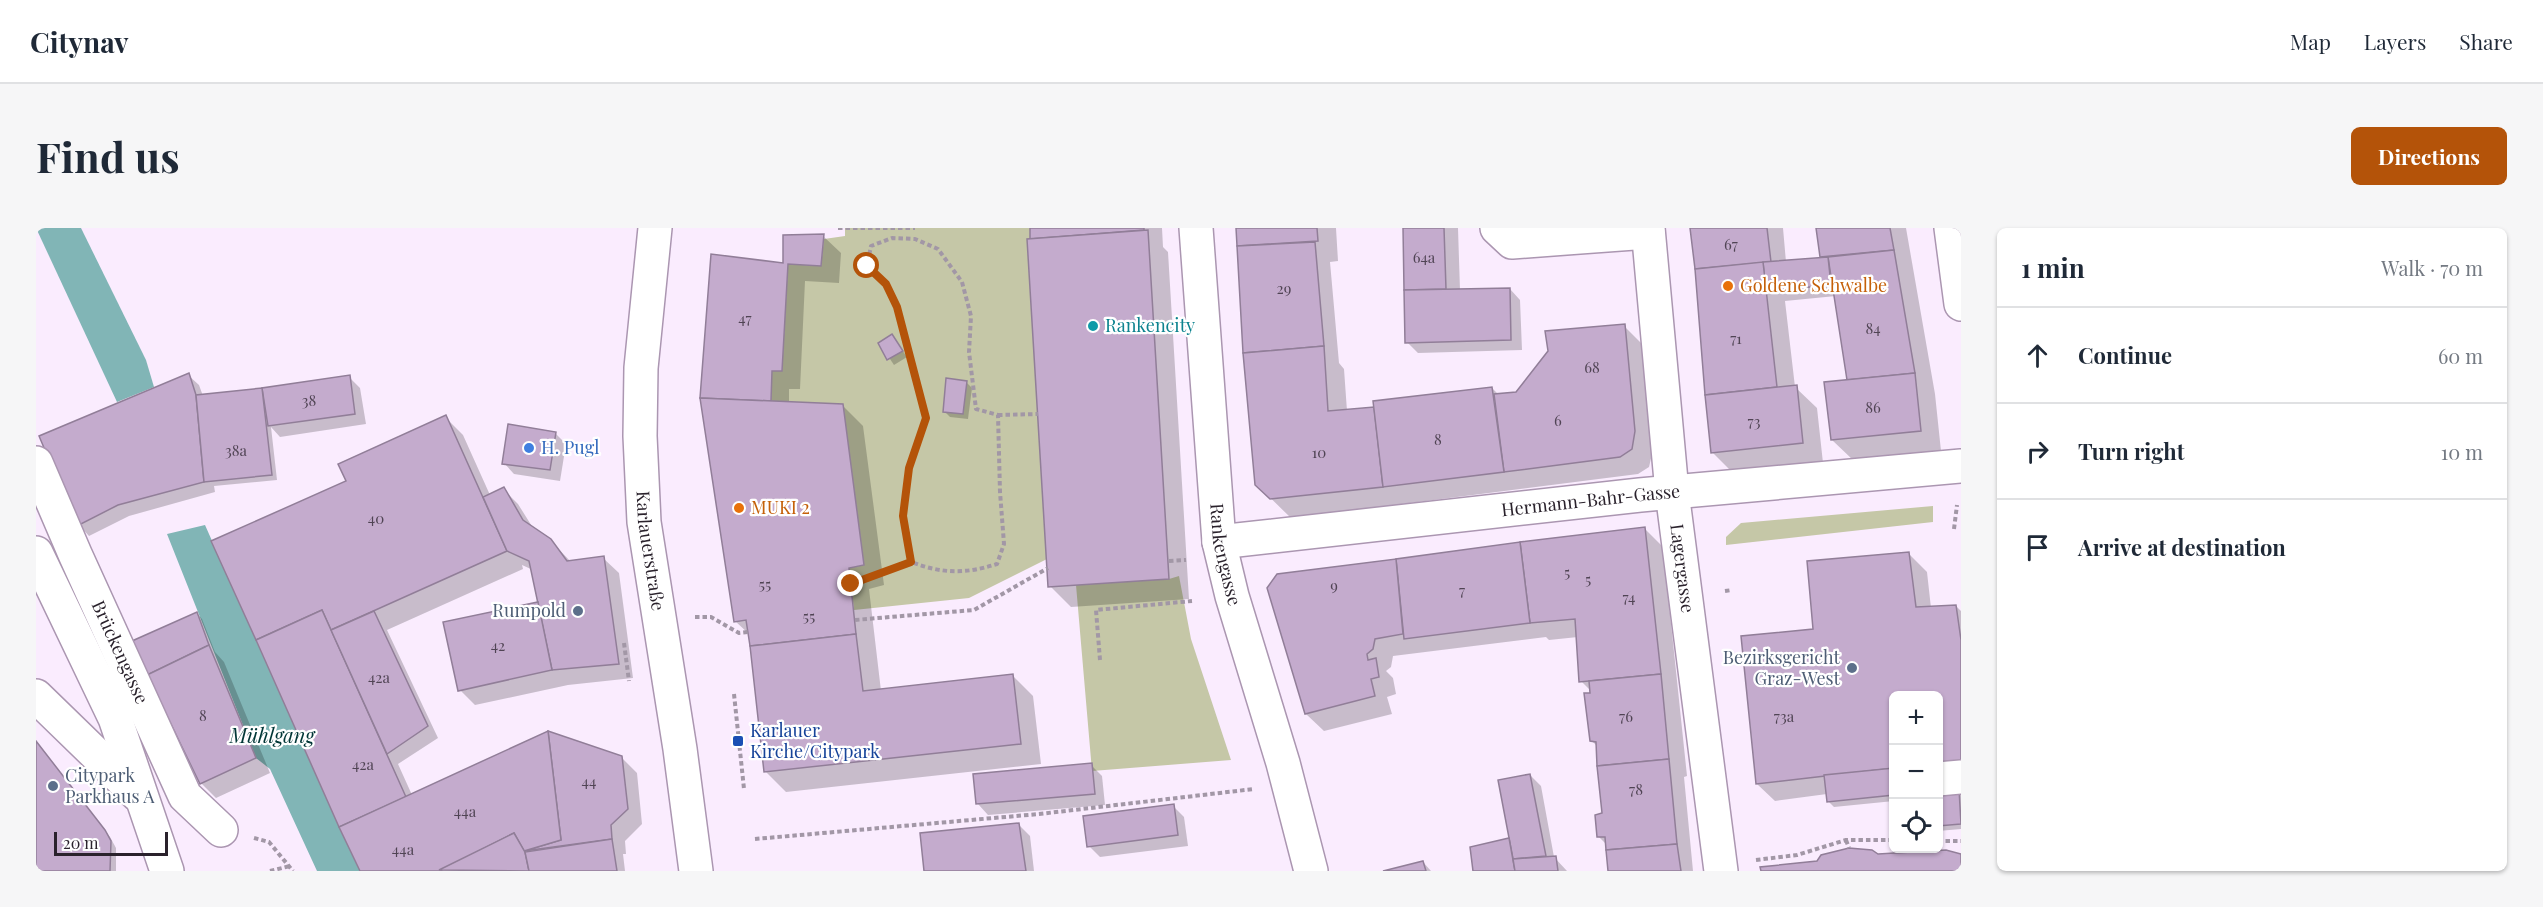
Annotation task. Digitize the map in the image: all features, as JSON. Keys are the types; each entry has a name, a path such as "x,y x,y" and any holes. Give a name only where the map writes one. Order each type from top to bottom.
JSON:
{"street":[{"name":"Karlauerstraße","path":"655,228 641,368 640,411 645,522 680,749 696,871"},
{"name":"Rankengasse","path":"1196,228 1220,542 1232,596 1283,764 1311,871"},
{"path":"1497,228 1512,242 1648,230"},
{"path":"1952,228 1961,304"},
{"name":"Lagergasse","path":"1648,230 1672,492 1721,871"},
{"name":"Brückengasse","path":"36,463 185,796 221,830"},
{"name":"Hermann-Bahr-Gasse","path":"1220,542 1672,492 1961,466"},
{"name":"Brückengasse","path":"36,553 115,718 167,871"},
{"path":"36,696 143,800"},
{"path":"1943,779 1961,777"}],"path":[{"path":"838,228 915,228"},
{"path":"911,562 903,516 909,468 926,418 897,307 886,284 867,266 871,246 892,238 915,239 938,249 962,282 971,316 969,352 976,409 998,415 1038,414"},
{"path":"851,584 911,562 935,571 973,572 997,564 1004,544 998,415"},
{"path":"1954,529 1957,505"},
{"path":"855,620 974,610 1048,568"},
{"path":"1725,591 1732,590"},
{"path":"1100,660 1096,610 1192,601"},
{"path":"659,619 711,617 739,633 748,632"},
{"path":"734,694 744,789"},
{"path":"755,839 1039,814 1260,788"},
{"path":"221,830 269,842 293,871"},
{"path":"1846,840 1849,848"},
{"path":"1760,859 1797,855 1846,840 1889,840"},
{"path":"1943,841 1961,841"},
{"path":"270,871 290,866"}],"shaded area":[{"path":"845,228 1030,228 1030,239 1027,240 1047,559 969,598 854,610 849,568 864,565 843,404 771,401 772,371 782,371 788,264 821,266 824,239 845,236"},
{"path":"1933,506 1933,522 1726,545 1726,537 1741,523"},
{"path":"1179,576 1191,639 1231,760 1092,771 1076,585 1169,579"}],"water":[{"path":"36,228 81,228 146,360 154,387 117,402"},
{"name":"Mühlgang","path":"205,525 360,871 317,871 270,769 256,758 167,534"}],"building":[{"path":"1030,228 1144,228 1144,230 1030,239"},
{"path":"1236,228 1317,228 1318,241 1237,246"},
{"path":"1403,228 1444,228 1446,289 1404,290"},
{"path":"1690,228 1767,228 1771,262 1695,269"},
{"path":"1816,228 1890,228 1894,250 1820,257"},
{"name":"Rankencity","path":"1148,230 1169,579 1048,587 1027,239"},
{"path":"824,234 821,266 788,264 782,371 772,371 771,401 700,398 711,254 783,263 783,235"},
{"path":"1315,242 1324,346 1243,353 1237,246"},
{"path":"1894,250 1915,373 1847,380 1828,257"},
{"path":"1828,257 1831,285 1766,291 1763,262"},
{"path":"1763,262 1777,387 1705,395 1695,269"},
{"path":"1510,288 1511,340 1405,343 1404,290"},
{"path":"1625,324 1635,431 1632,449 1620,457 1504,472 1494,394 1516,392 1548,351 1545,331"},
{"path":"892,334 903,351 887,360 878,343"},
{"path":"1324,346 1328,411 1374,407 1383,487 1270,499 1255,485 1243,353"},
{"path":"189,373 196,395 204,482 118,505 77,526 39,436"},
{"path":"1915,373 1921,431 1831,440 1824,382"},
{"path":"350,375 355,414 268,426 262,388"},
{"path":"946,378 967,381 963,414 943,412"},
{"path":"1797,385 1803,443 1711,453 1705,395"},
{"path":"1492,387 1504,472 1383,487 1373,401"},
{"path":"262,388 272,475 204,482 196,395"},
{"path":"700,398 843,404 864,565 849,568 856,634 750,646 746,620 734,622"},
{"path":"446,415 507,551 331,630 322,610 256,640 211,541 346,481 338,464"},
{"name":"H. Pugl","path":"508,424 556,432 550,470 502,464"},
{"path":"504,487 523,520 551,539 567,561 604,556 619,664 552,670 529,561 507,551 483,497"},
{"path":"1645,527 1661,674 1579,682 1575,619 1530,623 1520,542"},
{"path":"1520,542 1530,623 1404,639 1396,559"},
{"name":"Bezirksgericht Graz-West","path":"1909,552 1916,607 1956,605 1961,640 1961,762 1943,764 1943,691 1889,691 1889,769 1756,784 1741,636 1813,629 1807,561"},
{"path":"1396,559 1403,634 1375,639 1373,649 1367,654 1368,660 1376,658 1379,677 1371,679 1375,696 1305,714 1267,588 1277,574"},
{"path":"538,602 552,670 458,691 443,622"},
{"path":"322,610 406,797 339,827 256,640"},
{"path":"374,611 428,726 387,754 331,630"},
{"path":"197,612 209,645 147,675 132,641"},
{"path":"856,634 863,691 1013,674 1021,744 764,772 750,646"},
{"path":"209,645 256,758 200,784 147,675"},
{"path":"1661,674 1669,759 1597,766 1596,742 1590,741 1584,693 1590,693 1589,681"},
{"path":"548,731 622,756 628,809 611,825 612,839 524,851 561,840"},
{"path":"548,731 561,840 524,851 514,833 440,871 360,871 339,827"},
{"name":"Citypark Parkhaus A","path":"36,741 105,830 111,841 110,871 36,871"},
{"path":"1669,759 1677,844 1606,850 1605,837 1597,837 1595,815 1602,813 1597,766"},
{"path":"1092,763 1095,794 976,804 973,774"},
{"path":"1889,768 1889,796 1827,802 1824,775"},
{"path":"1530,774 1546,856 1513,859 1498,780"},
{"path":"1959,789 1961,824 1943,826 1943,791"},
{"path":"1174,804 1178,835 1087,847 1083,816"},
{"path":"1019,823 1026,871 924,871 920,833"},
{"path":"514,833 525,852 529,871 439,870"},
{"path":"1509,838 1515,871 1473,871 1470,847"},
{"path":"612,839 617,871 529,871 525,852"},
{"path":"1677,844 1681,871 1608,871 1606,850"},
{"path":"1849,848 1872,850 1878,854 1943,853 1943,850 1946,850 1961,854 1961,871 1761,871 1760,867 1817,861 1821,855"},
{"path":"1556,856 1558,871 1515,871 1513,859"},
{"path":"1423,861 1426,871 1383,871"}],"place":[{"name":"Goldene Schwalbe","path":"1728,286"},
{"name":"Rankencity","path":"1093,326"},
{"name":"H. Pugl","path":"529,448"},
{"name":"MUKI 2","path":"739,508"},
{"name":"Rumpold","path":"578,611"},
{"name":"Bezirksgericht Graz-West","path":"1852,668"},
{"name":"Karlauer Kirche/Citypark","path":"738,741"},
{"name":"Citypark Parkhaus A","path":"53,786"}],"route":[{"path":"851,584 911,562 903,516 909,468 926,418 897,307 886,284 867,266"}]}
